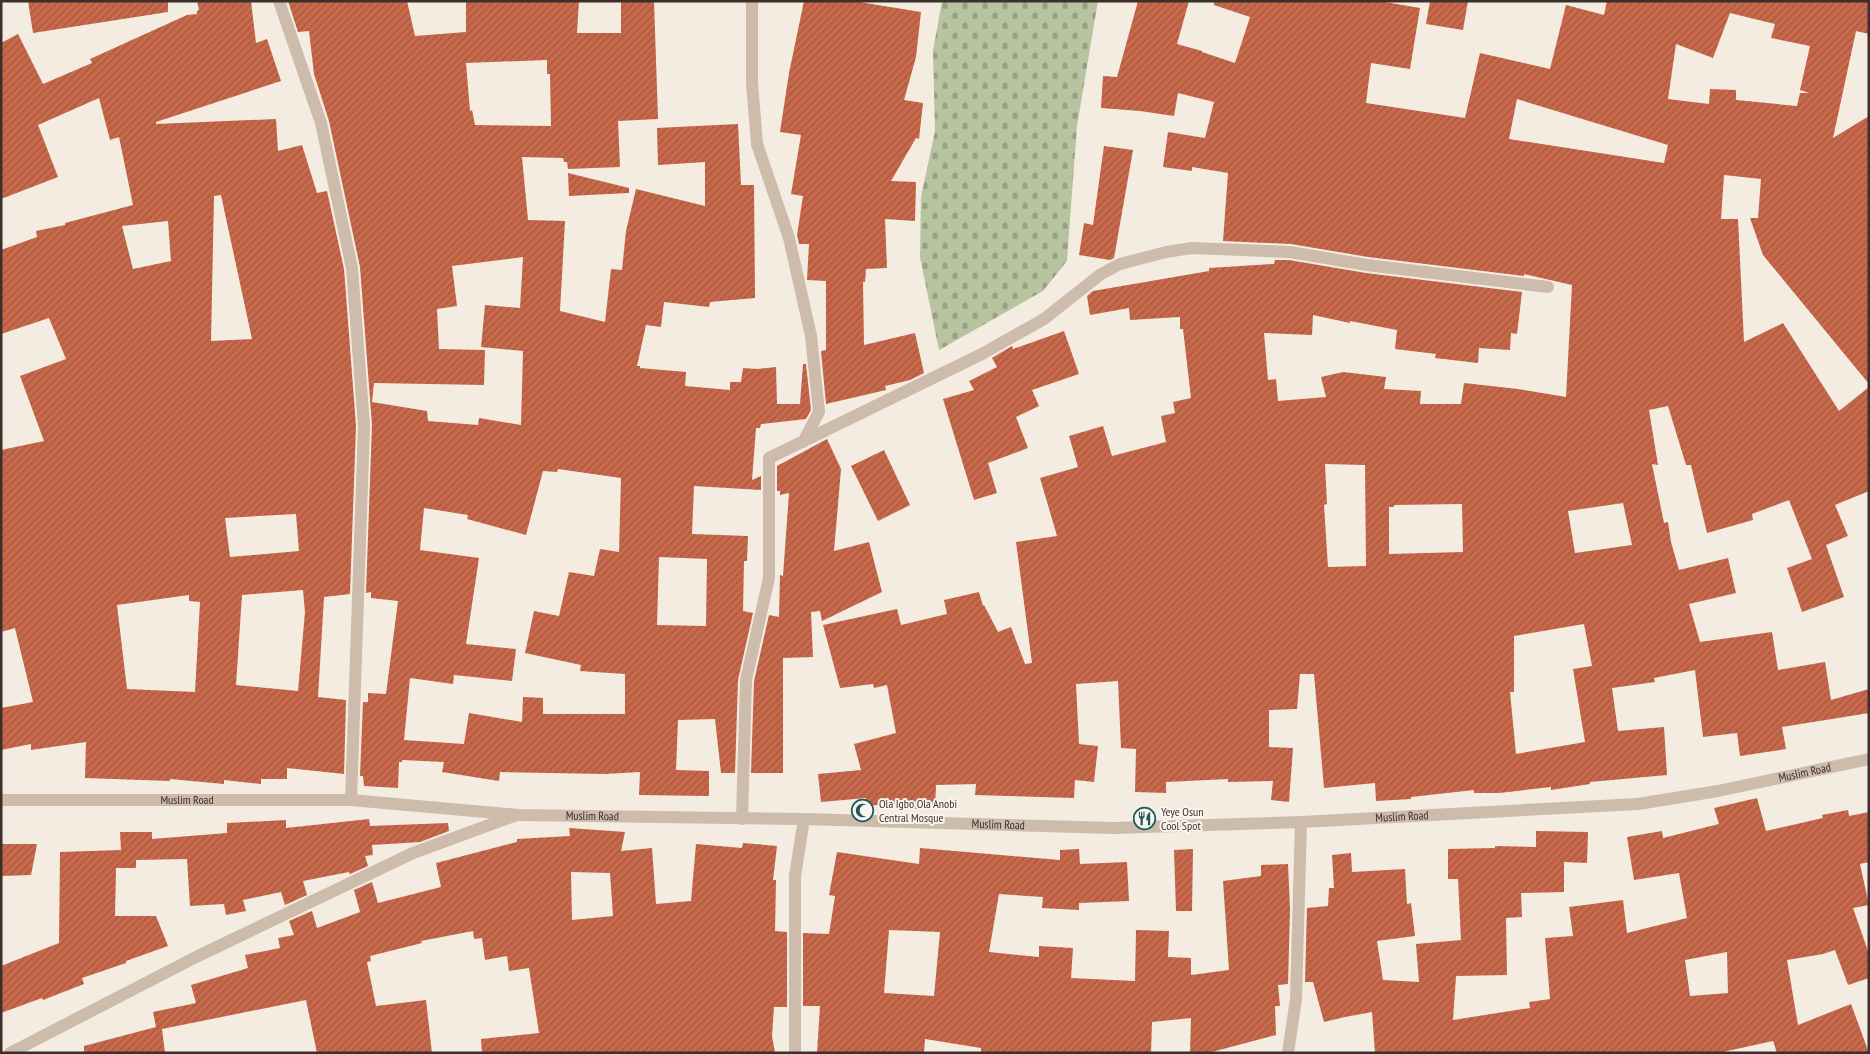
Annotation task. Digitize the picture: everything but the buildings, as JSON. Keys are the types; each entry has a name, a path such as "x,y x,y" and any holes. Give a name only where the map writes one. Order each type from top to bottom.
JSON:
{"street":[{"path":"279,1 321,123 352,268 364,426 351,800"},
{"path":"752,1 752,83 757,144 789,238 811,336 819,412 804,442"},
{"path":"742,819 746,680 770,578 769,458 982,354 1044,319 1101,274 1120,264 1166,252 1192,248 1290,252 1367,265 1548,287"},
{"name":"Muslim Road","path":"1,800 351,800 518,814 804,819 1114,828 1301,822 1638,804 1718,791 1869,759"},
{"path":"10,1053 196,957 412,854 518,814"},
{"path":"795,1053 795,876 804,819"},
{"path":"1288,1053 1296,999 1301,822"}],"green space":[{"path":"942,1 1098,1 1077,126 1067,261 1043,291 939,350 920,257 921,197 935,131 933,51"}],"place":[{"name":"Ola Igbo Ola Anobi Central Mosque","path":"863,811"},
{"name":"Yeye Osun Cool Spot","path":"1145,819"}]}
